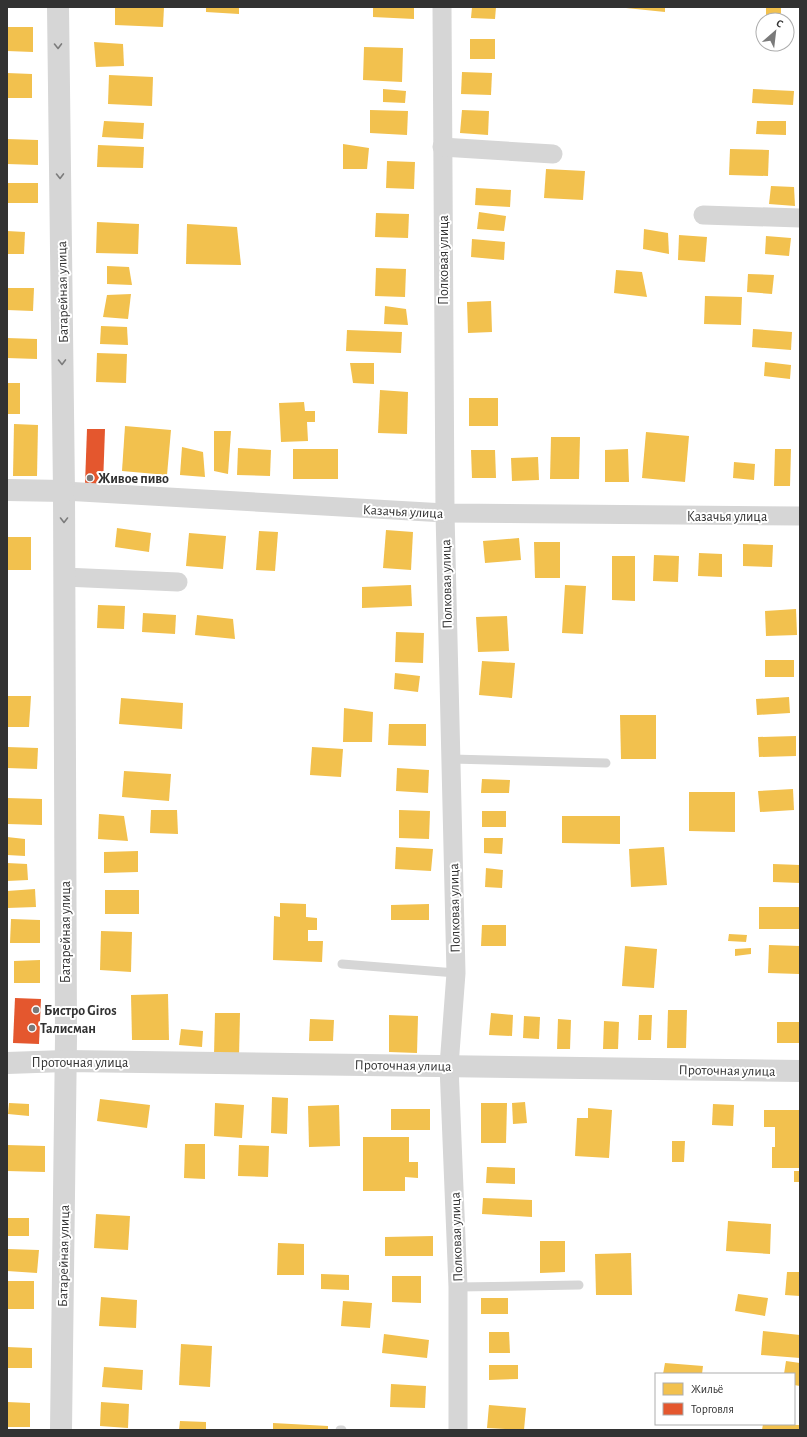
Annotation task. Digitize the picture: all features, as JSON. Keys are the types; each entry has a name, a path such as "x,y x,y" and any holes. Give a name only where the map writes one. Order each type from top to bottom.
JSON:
{"street":[{"name":"Батарейная улица","path":"58,7 64,491 66,1061 61,1430"},
{"name":"Полковая улица","path":"442,7 445,513 456,973 449,1066 458,1288 458,1430"},
{"path":"442,146 553,154"},
{"path":"703,215 800,218"},
{"name":"Казачья улица","path":"7,490 64,491 445,513 800,516"},
{"path":"64,577 178,582"},
{"name":"Проточная улица","path":"7,1063 66,1061 800,1071"}],"lane":[{"path":"451,759 606,763"},
{"name":"Полковая улица","path":"342,964 456,973"},
{"path":"458,1288 579,1285"}],"building: Жильё":[{"path":"115,7 164,7 163,27 115,25"},
{"path":"206,7 239,7 239,14 206,12"},
{"path":"373,7 414,7 414,19 373,17"},
{"path":"472,7 496,7 495,19 471,18"},
{"path":"665,7 665,12 626,8"},
{"path":"766,7 781,8 781,12 766,12"},
{"path":"7,27 33,27 33,52 7,51"},
{"path":"470,39 495,39 495,59 470,59"},
{"path":"94,42 123,44 124,66 96,67"},
{"path":"364,47 403,48 402,82 363,80"},
{"path":"462,72 492,73 491,95 461,94"},
{"path":"7,73 32,74 32,98 7,98"},
{"path":"109,75 153,77 152,106 108,104"},
{"path":"383,89 406,91 405,103 383,102"},
{"path":"753,89 794,91 793,105 752,103"},
{"path":"370,110 408,111 407,135 370,133"},
{"path":"462,110 489,111 488,135 460,133"},
{"path":"104,121 144,123 143,139 102,137"},
{"path":"757,121 786,121 786,135 756,134"},
{"path":"7,139 38,140 38,165 7,164"},
{"path":"343,144 369,148 367,169 343,169"},
{"path":"98,145 144,147 143,168 97,167"},
{"path":"730,149 769,150 768,176 729,175"},
{"path":"387,161 415,162 414,189 386,188"},
{"path":"546,169 585,171 583,200 544,198"},
{"path":"7,183 38,183 38,203 7,203"},
{"path":"771,186 794,187 795,206 769,204"},
{"path":"476,188 511,190 510,207 475,205"},
{"path":"479,212 506,216 504,231 477,229"},
{"path":"376,213 409,214 408,238 375,237"},
{"path":"97,222 139,224 138,254 96,253"},
{"path":"187,224 237,227 241,265 186,264"},
{"path":"644,229 668,233 669,254 643,249"},
{"path":"7,231 25,232 24,254 7,254"},
{"path":"679,235 707,237 705,262 678,260"},
{"path":"766,236 791,238 789,256 765,254"},
{"path":"472,239 505,242 504,260 471,257"},
{"path":"107,266 129,267 132,285 107,284"},
{"path":"376,268 406,269 405,297 375,296"},
{"path":"616,270 642,272 647,297 614,293"},
{"path":"748,274 774,275 772,294 747,292"},
{"path":"7,288 34,288 33,311 7,310"},
{"path":"131,294 128,319 103,317 107,295"},
{"path":"705,296 742,297 741,325 704,324"},
{"path":"491,301 492,332 468,333 467,302"},
{"path":"385,306 406,309 408,325 384,324"},
{"path":"101,326 127,327 128,345 100,344"},
{"path":"753,329 792,332 791,350 752,347"},
{"path":"347,330 402,332 401,353 346,351"},
{"path":"7,338 37,339 37,359 7,358"},
{"path":"97,353 127,354 126,383 96,382"},
{"path":"765,362 791,365 790,379 764,376"},
{"path":"350,363 374,363 374,384 353,383"},
{"path":"7,383 20,383 20,414 7,414"},
{"path":"380,390 408,392 407,434 378,433"},
{"path":"469,398 498,398 498,426 469,426"},
{"path":"304,402 305,411 315,411 315,422 307,422 308,441 281,442 279,403"},
{"path":"14,424 38,425 37,476 13,476"},
{"path":"125,426 171,430 167,475 122,471"},
{"path":"214,431 231,431 228,474 214,471"},
{"path":"646,432 689,436 685,482 642,478"},
{"path":"551,437 580,437 579,479 550,479"},
{"path":"182,447 203,452 205,477 180,475"},
{"path":"238,448 271,450 270,476 237,475"},
{"path":"293,449 338,449 338,479 293,479"},
{"path":"628,449 629,482 605,482 605,450"},
{"path":"775,449 791,449 790,486 774,486"},
{"path":"471,450 495,450 496,478 472,478"},
{"path":"538,457 539,480 512,481 511,458"},
{"path":"734,462 755,464 754,480 733,478"},
{"path":"117,528 151,533 149,552 115,547"},
{"path":"386,530 413,532 411,570 383,568"},
{"path":"259,531 278,532 275,571 256,570"},
{"path":"189,533 226,536 223,569 186,566"},
{"path":"7,537 31,537 31,570 7,570"},
{"path":"519,538 521,560 485,563 483,541"},
{"path":"534,542 560,542 560,578 535,578"},
{"path":"743,544 773,545 772,567 743,566"},
{"path":"699,553 722,554 722,577 698,576"},
{"path":"654,555 679,556 678,582 653,581"},
{"path":"612,556 635,556 635,601 612,600"},
{"path":"411,585 412,606 362,608 362,587"},
{"path":"565,585 586,586 583,634 562,633"},
{"path":"98,605 125,606 124,629 97,628"},
{"path":"796,609 797,635 766,636 765,611"},
{"path":"143,613 176,615 175,634 142,632"},
{"path":"197,615 233,619 235,639 195,635"},
{"path":"507,616 509,651 478,652 476,617"},
{"path":"396,632 424,633 423,663 395,662"},
{"path":"765,660 794,660 794,677 765,677"},
{"path":"482,661 515,663 512,698 479,695"},
{"path":"395,673 420,676 418,692 394,689"},
{"path":"7,696 31,696 29,727 7,727"},
{"path":"789,697 790,713 757,715 756,699"},
{"path":"121,698 183,703 182,729 119,724"},
{"path":"344,708 373,712 372,742 343,742"},
{"path":"620,715 656,715 656,759 621,759"},
{"path":"389,724 426,724 426,746 388,745"},
{"path":"796,736 796,756 759,757 758,737"},
{"path":"7,747 38,748 37,769 7,768"},
{"path":"312,747 343,749 341,777 310,775"},
{"path":"397,768 429,770 428,793 396,791"},
{"path":"124,771 171,774 169,801 122,797"},
{"path":"482,779 510,780 509,793 481,793"},
{"path":"793,789 794,810 760,812 758,791"},
{"path":"689,792 735,792 735,832 689,831"},
{"path":"7,798 42,799 42,825 7,824"},
{"path":"151,810 177,810 178,834 150,833"},
{"path":"399,810 430,811 429,839 399,838"},
{"path":"482,811 506,811 506,827 482,827"},
{"path":"99,814 124,816 128,841 98,839"},
{"path":"562,816 620,816 620,844 562,843"},
{"path":"7,837 25,839 25,856 7,855"},
{"path":"484,838 503,838 502,854 484,853"},
{"path":"396,847 433,849 431,871 395,869"},
{"path":"664,847 667,885 631,887 629,849"},
{"path":"138,851 138,872 104,873 104,852"},
{"path":"7,863 27,864 28,880 7,881"},
{"path":"773,864 800,865 800,883 773,882"},
{"path":"486,868 503,870 502,888 485,887"},
{"path":"35,889 36,907 7,908 7,891"},
{"path":"105,890 139,890 139,914 105,914"},
{"path":"280,903 306,904 306,917 317,918 317,930 308,930 308,941 323,941 322,962 273,960 274,916 280,917"},
{"path":"429,904 429,920 391,920 391,905"},
{"path":"759,907 799,907 799,929 759,929"},
{"path":"11,919 40,920 40,943 10,943"},
{"path":"482,925 506,925 506,946 481,946"},
{"path":"101,931 132,932 131,972 100,970"},
{"path":"729,934 747,935 746,942 728,941"},
{"path":"769,945 800,946 799,974 768,973"},
{"path":"625,946 657,949 654,988 622,986"},
{"path":"751,948 751,954 735,956 735,949"},
{"path":"40,960 40,983 14,983 14,961"},
{"path":"168,994 169,1040 132,1040 131,995"},
{"path":"668,1010 687,1010 686,1048 667,1048"},
{"path":"215,1013 240,1013 239,1056 214,1055"},
{"path":"491,1013 513,1015 512,1036 489,1035"},
{"path":"389,1015 418,1016 417,1053 389,1052"},
{"path":"639,1015 652,1015 651,1040 638,1040"},
{"path":"524,1016 540,1017 539,1039 523,1038"},
{"path":"310,1019 334,1020 333,1041 309,1041"},
{"path":"558,1019 571,1020 570,1049 557,1049"},
{"path":"604,1021 619,1022 618,1049 603,1049"},
{"path":"777,1022 800,1022 800,1043 777,1043"},
{"path":"181,1029 203,1031 202,1047 179,1045"},
{"path":"272,1097 288,1098 287,1134 271,1133"},
{"path":"100,1099 150,1105 147,1128 97,1121"},
{"path":"525,1102 527,1123 513,1124 512,1103"},
{"path":"9,1103 29,1104 29,1116 8,1114"},
{"path":"215,1103 244,1105 242,1138 214,1136"},
{"path":"481,1103 507,1103 506,1143 481,1143"},
{"path":"713,1104 734,1105 733,1126 712,1125"},
{"path":"339,1105 340,1146 309,1147 308,1106"},
{"path":"588,1108 612,1110 609,1158 575,1156 577,1118 588,1118"},
{"path":"391,1109 430,1109 430,1130 391,1130"},
{"path":"764,1110 800,1110 800,1168 772,1168 772,1147 775,1147 775,1127 764,1127"},
{"path":"363,1137 409,1137 409,1162 418,1162 418,1178 405,1177 405,1191 363,1191"},
{"path":"672,1141 685,1141 684,1162 672,1162"},
{"path":"185,1144 205,1144 205,1179 184,1178"},
{"path":"7,1145 45,1146 45,1172 7,1171"},
{"path":"239,1145 269,1146 268,1177 238,1176"},
{"path":"487,1167 515,1168 515,1184 486,1183"},
{"path":"794,1171 800,1171 800,1182 794,1182"},
{"path":"483,1198 532,1200 532,1217 482,1214"},
{"path":"96,1214 130,1216 128,1250 94,1248"},
{"path":"7,1218 29,1218 29,1236 7,1236"},
{"path":"728,1221 771,1224 770,1254 726,1251"},
{"path":"433,1236 433,1256 385,1256 385,1237"},
{"path":"540,1241 565,1241 565,1272 540,1273"},
{"path":"278,1243 304,1244 304,1275 277,1275"},
{"path":"7,1249 39,1250 37,1273 7,1271"},
{"path":"631,1253 632,1295 596,1295 595,1254"},
{"path":"787,1272 800,1272 800,1296 785,1295"},
{"path":"321,1274 349,1275 349,1290 321,1289"},
{"path":"392,1276 421,1276 421,1303 392,1302"},
{"path":"7,1281 34,1281 34,1309 7,1309"},
{"path":"738,1294 768,1298 765,1316 735,1311"},
{"path":"101,1297 137,1300 136,1328 99,1326"},
{"path":"481,1298 508,1298 508,1314 481,1314"},
{"path":"343,1301 372,1303 370,1328 341,1326"},
{"path":"763,1331 800,1335 800,1358 761,1355"},
{"path":"489,1332 509,1332 510,1353 489,1353"},
{"path":"384,1334 429,1340 427,1358 382,1353"},
{"path":"181,1344 212,1346 210,1387 179,1385"},
{"path":"7,1347 32,1348 32,1368 7,1368"},
{"path":"786,1361 800,1363 800,1386 795,1385 795,1373 784,1373"},
{"path":"665,1363 703,1366 702,1373 663,1373"},
{"path":"489,1365 518,1365 518,1379 489,1380"},
{"path":"104,1367 143,1370 142,1390 102,1387"},
{"path":"391,1384 426,1386 425,1408 390,1407"},
{"path":"7,1402 30,1403 30,1427 7,1427"},
{"path":"101,1402 129,1404 128,1428 100,1426"},
{"path":"489,1405 526,1408 524,1430 487,1428"},
{"path":"180,1421 206,1422 206,1430 179,1430"},
{"path":"273,1423 328,1426 328,1430 273,1430"},
{"path":"763,1425 800,1425 800,1430 762,1430"}],"building: Торговля":[{"path":"87,429 105,429 103,485 85,484"},
{"path":"15,998 41,999 39,1044 13,1043"}],"place":[{"name":"Живое пиво","path":"90,478"},
{"name":"Бистро Giros","path":"36,1010"},
{"name":"Талисман","path":"32,1028"}]}
